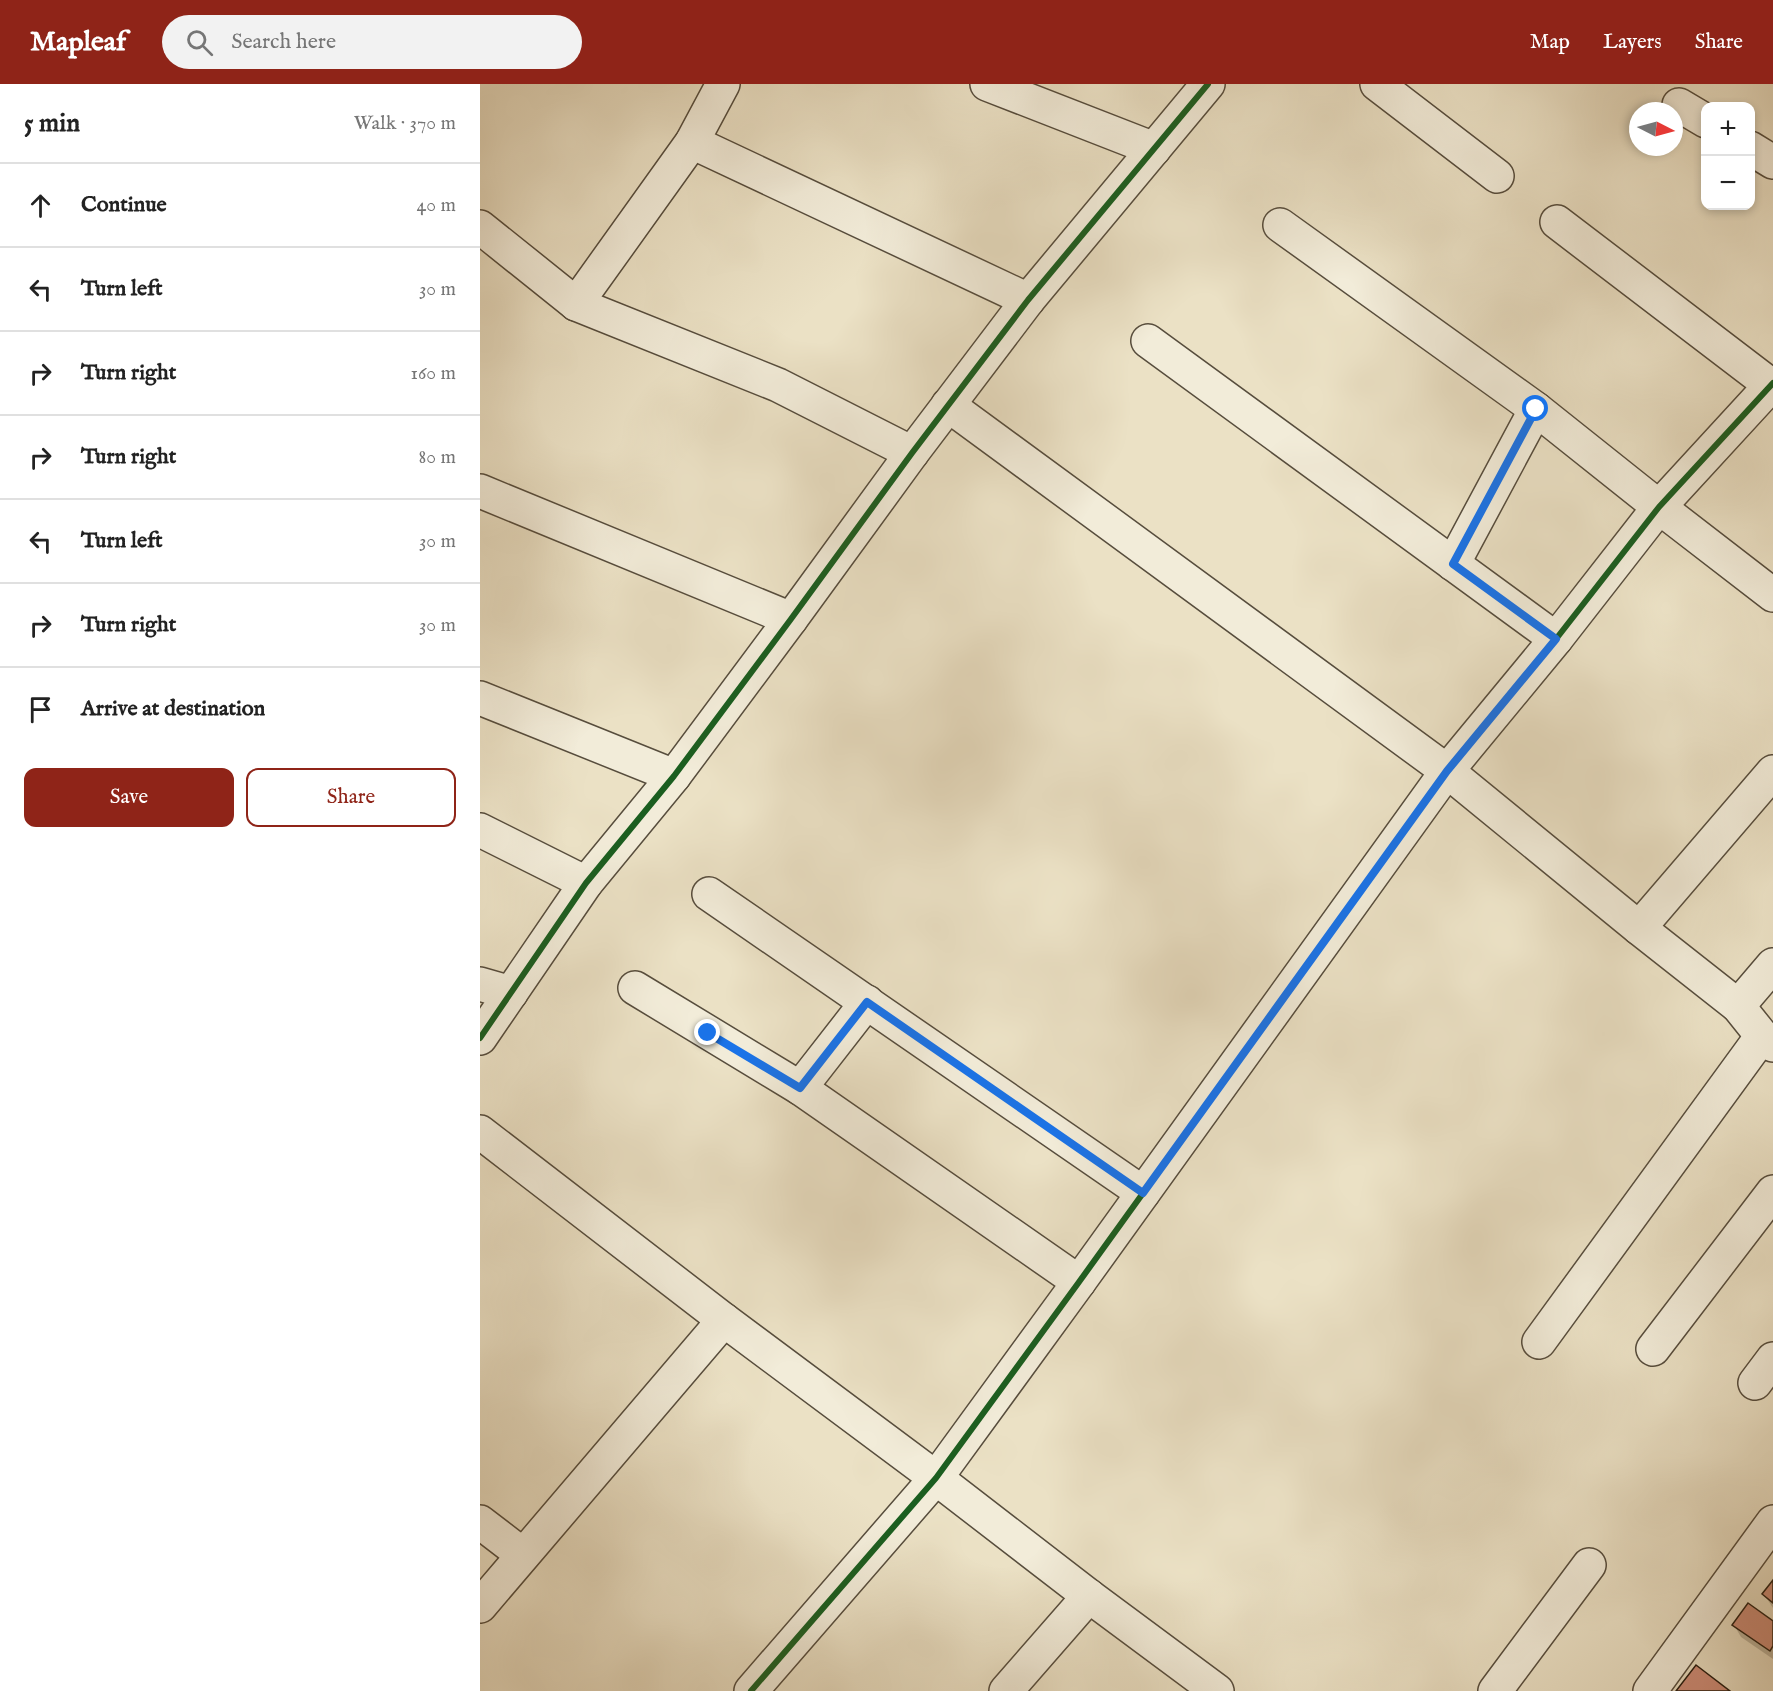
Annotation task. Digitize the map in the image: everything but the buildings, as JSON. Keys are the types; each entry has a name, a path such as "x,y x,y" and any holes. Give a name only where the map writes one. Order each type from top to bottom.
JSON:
{"street":[{"path":"576,303 692,142 723,84"},
{"path":"987,84 1154,149"},
{"path":"480,1038 586,883 674,776 1028,300 1208,84"},
{"path":"1377,84 1497,176"},
{"path":"692,142 1028,300"},
{"path":"1755,151 1773,162"},
{"path":"751,1691 936,1478 1447,771 1556,639 1659,507 1772,385 1557,222"},
{"path":"1280,225 1536,409 1773,595"},
{"path":"480,227 576,303 778,385 912,453"},
{"path":"1148,341 1556,639"},
{"path":"948,405 1447,771 1738,1006 1767,1041 1539,1342"},
{"path":"1453,564 1536,409"},
{"path":"480,491 791,619"},
{"path":"480,698 674,776"},
{"path":"1639,928 1773,772"},
{"path":"480,830 586,883"},
{"path":"710,894 1143,1193"},
{"path":"1738,1006 1773,964"},
{"path":"480,984 511,993"},
{"path":"634,988 800,1088 1079,1282"},
{"path":"800,1088 867,1002"},
{"path":"480,1132 724,1320 1217,1691"},
{"path":"1653,1349 1773,1192"},
{"path":"480,1606 724,1320"},
{"path":"480,1522 524,1555"},
{"path":"1650,1691 1773,1522"},
{"path":"1495,1691 1589,1565"},
{"path":"1006,1691 1089,1596"}],"cycle path":[{"path":"480,1038 586,883 674,776 1028,300 1208,84"},
{"path":"751,1691 936,1478 1447,771 1556,639 1659,507 1773,383"}],"route":[{"path":"708,1033 800,1088 867,1002 1143,1193 1447,771 1556,639 1453,564 1536,409"}]}
